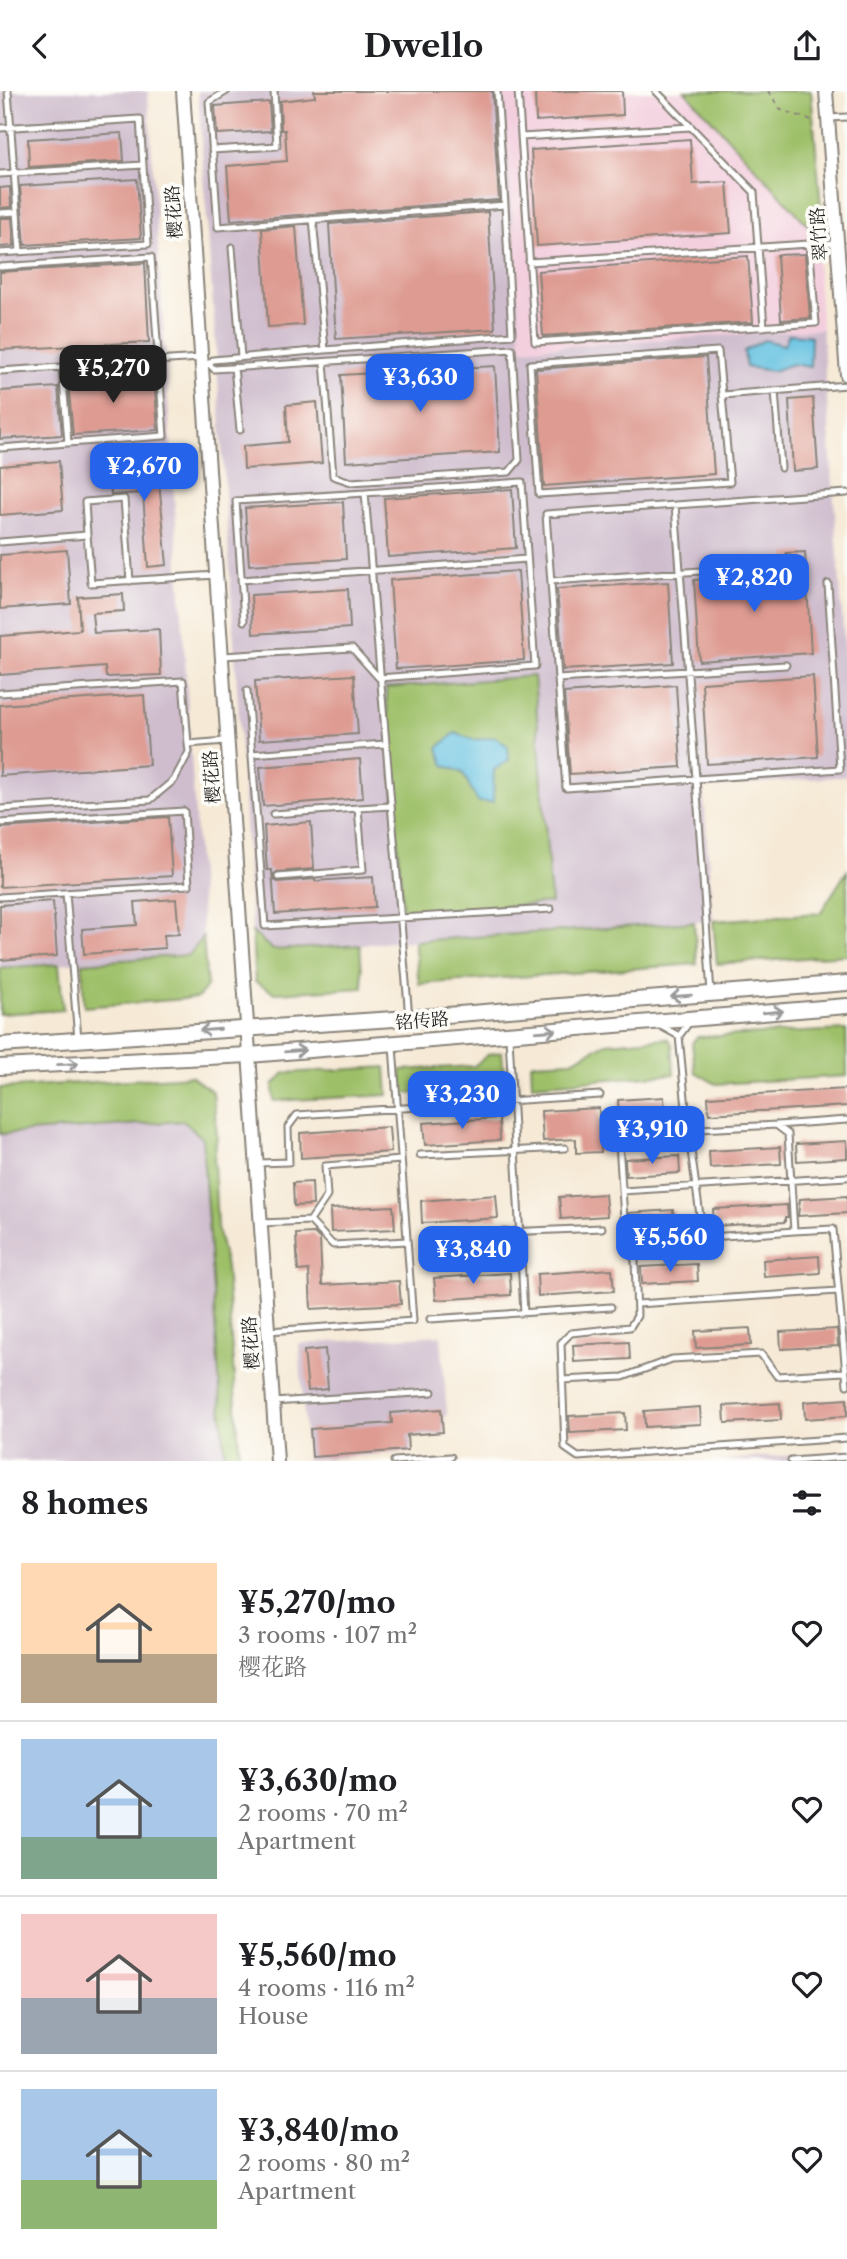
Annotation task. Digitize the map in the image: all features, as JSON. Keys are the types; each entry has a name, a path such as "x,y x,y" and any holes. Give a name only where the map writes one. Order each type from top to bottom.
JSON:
{"main road":[{"name":"铭传路","path":"0,1045 409,1018 847,983"},
{"name":"铭传路","path":"0,1067 249,1055 847,1006"}],"street":[{"name":"樱花路","path":"183,91 204,362 216,575 277,1461"},
{"name":"翠竹路","path":"826,91 847,375"}],"lane":[{"path":"8,91 20,251"},
{"path":"227,91 209,102 218,227 505,205"},
{"path":"212,150 278,146 274,91"},
{"path":"0,371 159,361 204,362 214,359 512,335 497,91"},
{"path":"518,91 535,342 816,323 809,244"},
{"path":"656,91 754,192 764,327"},
{"path":"828,122 847,117"},
{"path":"0,128 140,120 148,244 0,253"},
{"path":"521,137 691,127"},
{"path":"0,174 143,165"},
{"path":"0,213 17,212"},
{"path":"313,219 325,350"},
{"path":"529,262 837,243"},
{"path":"232,247 241,357"},
{"path":"0,267 152,257 164,436 0,448"},
{"path":"204,362 214,369 512,349 519,460 509,471 351,482 333,476 324,362"},
{"path":"718,351 723,395 730,482 539,494 530,363 718,351"},
{"path":"62,367 68,443"},
{"path":"233,367 240,429"},
{"path":"723,395 847,385"},
{"path":"775,391 781,468"},
{"path":"244,621 236,501 522,482 535,666 379,678"},
{"path":"365,493 409,1018"},
{"path":"828,584 840,769 566,788 547,514 847,493"},
{"path":"130,581 124,499 85,502 90,583 130,581 216,575"},
{"path":"675,505 711,994"},
{"path":"0,542 87,535"},
{"path":"241,580 527,559"},
{"path":"551,581 775,566"},
{"path":"222,656 352,648 379,678"},
{"path":"558,679 786,665"},
{"path":"0,693 183,681 189,752 174,780 150,800 0,809"},
{"path":"247,691 265,926 551,909"},
{"path":"188,744 228,741"},
{"path":"252,754 385,744"},
{"path":"273,814 390,806"},
{"path":"278,877 363,870 358,808"},
{"path":"0,823 184,811 189,885 0,897"},
{"path":"66,893 78,1039"},
{"path":"693,1019 679,1036 688,1129 704,1237"},
{"path":"653,1022 679,1036"},
{"path":"508,1034 524,1313"},
{"path":"268,1331 413,1321 392,1043"},
{"path":"256,1163 289,1162 288,1127 298,1115 600,1095"},
{"path":"847,1120 642,1132 619,1143 625,1234 635,1261 637,1316 631,1327 571,1333 561,1343 565,1447 578,1457 847,1438"},
{"path":"776,1125 788,1134 794,1231"},
{"path":"420,1155 565,1148"},
{"path":"310,1221 327,1196 325,1166 401,1160"},
{"path":"622,1191 847,1177"},
{"path":"261,1223 310,1221 333,1245 407,1241"},
{"path":"434,1235 601,1228"},
{"path":"628,1243 833,1229 847,1385"},
{"path":"637,1304 838,1291"},
{"path":"430,1319 611,1307"},
{"path":"839,1309 847,1308"},
{"path":"562,1380 623,1377 672,1359 761,1354 777,1376 844,1372"},
{"path":"273,1402 432,1392"},
{"path":"394,1461 451,1457"},
{"path":"791,1461 847,1457"}],"path":[{"path":"768,91 781,110 828,122"}],"shaded area":[{"path":"0,91 148,93 203,937 189,955 0,968"},
{"path":"198,91 504,91 521,349 822,329 847,684 847,776 703,788 713,921 272,950 252,932"},
{"path":"504,91 685,91 815,233 822,329 521,349"},
{"path":"184,1121 202,1138 225,1461 0,1461 0,1134"},
{"path":"441,1335 447,1415 444,1416 445,1434 411,1437 411,1452 307,1460 299,1344"},
{"path":"847,1452 847,1461 710,1461"}],"green space":[{"path":"685,91 811,91 822,218 815,233"},
{"path":"534,676 551,903 403,914 386,688"},
{"path":"847,871 847,955 717,964 713,921 820,913"},
{"path":"694,922 697,964 419,984 414,941"},
{"path":"252,932 273,950 360,945 363,988 275,993 255,982"},
{"path":"203,937 207,986 198,998 84,1007 82,963 189,955"},
{"path":"59,964 63,1010 0,1014 0,968"},
{"path":"846,1030 847,1076 716,1084 695,1072 692,1043 697,1037"},
{"path":"667,1038 672,1044 674,1074 532,1085 531,1063 572,1061 606,1043"},
{"path":"502,1052 505,1087 403,1094 401,1070 474,1066 489,1054"},
{"path":"386,1067 388,1095 274,1101 273,1085 285,1073"},
{"path":"191,1076 213,1092 217,1136 214,1160 217,1227 226,1267 240,1461 225,1461 202,1138 184,1121 0,1134 0,1088"}],"water":[{"path":"789,334 811,336 810,367 792,364 773,371 746,367 744,351 764,340 784,345"},
{"path":"455,733 474,740 495,737 508,746 509,760 494,770 493,802 478,802 463,773 444,765 438,748"}],"building":[{"path":"314,91 492,91 499,200 231,220 227,166 287,161 285,130 281,130 280,101 315,97"},
{"path":"622,91 623,115 536,121 535,93"},
{"path":"269,102 271,131 217,134 215,106"},
{"path":"122,133 124,161 29,167 28,139"},
{"path":"690,139 693,184 727,182 731,233 537,246 531,150"},
{"path":"137,179 141,238 25,245 20,186"},
{"path":"10,187 11,207 0,208 0,188"},
{"path":"488,212 495,329 336,339 329,224"},
{"path":"0,218 12,218 14,246 0,247"},
{"path":"296,226 303,325 268,327 262,229"},
{"path":"805,254 810,318 781,320 777,255"},
{"path":"748,256 753,322 543,336 538,271"},
{"path":"145,263 149,342 0,350 0,272"},
{"path":"706,357 714,474 544,486 536,369"},
{"path":"495,366 500,452 346,462 341,375"},
{"path":"154,376 158,430 73,435 68,381"},
{"path":"58,387 62,435 0,439 0,391"},
{"path":"813,398 818,469 793,471 789,400"},
{"path":"317,402 322,463 244,469 243,446 288,442 286,405"},
{"path":"59,461 63,510 0,515 0,466"},
{"path":"157,461 167,565 148,567 143,493 111,495 109,465"},
{"path":"512,489 516,548 388,557 384,498"},
{"path":"343,502 346,559 249,565 245,508"},
{"path":"67,550 71,604 0,609 0,555"},
{"path":"805,552 811,653 699,661 694,580 786,573 786,553"},
{"path":"518,571 524,660 396,669 390,580"},
{"path":"668,582 673,663 563,670 557,589"},
{"path":"348,589 350,628 253,634 251,595"},
{"path":"123,594 124,611 92,613 94,633 159,629 161,675 106,677 105,667 0,675 0,636 80,630 78,597"},
{"path":"354,675 358,734 259,740 255,681"},
{"path":"813,676 818,757 707,764 702,683"},
{"path":"676,685 681,767 570,774 564,693"},
{"path":"144,695 149,765 0,776 0,705"},
{"path":"360,759 363,798 263,806 260,767"},
{"path":"168,817 172,876 0,887 0,828"},
{"path":"311,822 314,869 277,872 273,875 274,880 315,881 373,877 375,907 275,914 272,870 267,870 264,826"},
{"path":"176,899 179,934 164,935 165,948 84,954 82,929 137,925 135,902"},
{"path":"53,901 57,956 0,960 0,905"},
{"path":"847,1089 847,1106 709,1114 708,1097"},
{"path":"664,1097 665,1114 619,1117 618,1100"},
{"path":"599,1108 601,1152 576,1153 576,1139 543,1141 541,1111"},
{"path":"499,1118 500,1140 425,1145 423,1123"},
{"path":"389,1127 391,1152 301,1158 300,1133"},
{"path":"847,1141 847,1158 797,1161 796,1144"},
{"path":"780,1147 781,1164 710,1168 709,1151"},
{"path":"679,1156 680,1173 626,1176 625,1159"},
{"path":"312,1182 313,1205 294,1206 293,1183"},
{"path":"605,1194 607,1216 561,1219 559,1197"},
{"path":"496,1195 498,1218 422,1223 421,1201"},
{"path":"847,1196 847,1213 798,1216 800,1199"},
{"path":"787,1205 788,1217 785,1217 785,1222 714,1226 713,1209"},
{"path":"393,1206 395,1229 331,1232 330,1209"},
{"path":"673,1210 674,1227 630,1229 629,1213"},
{"path":"314,1233 320,1239 322,1285 399,1281 401,1304 311,1309 309,1270 298,1271 296,1234"},
{"path":"819,1256 820,1273 764,1277 763,1260"},
{"path":"697,1264 698,1281 642,1284 641,1267"},
{"path":"612,1269 614,1291 538,1296 537,1274"},
{"path":"510,1273 511,1295 436,1300 434,1278"},
{"path":"750,1328 751,1345 696,1348 695,1331"},
{"path":"837,1329 838,1346 781,1349 780,1332"},
{"path":"629,1342 630,1359 574,1362 573,1345"},
{"path":"325,1349 328,1389 308,1391 304,1351"},
{"path":"847,1399 847,1416 805,1419 804,1402"},
{"path":"780,1403 781,1420 725,1423 724,1406"},
{"path":"700,1407 701,1424 645,1427 644,1411"},
{"path":"441,1409 443,1432 407,1435 408,1450 312,1457 310,1429 392,1423 391,1413"},
{"path":"625,1413 626,1430 570,1433 569,1416"}]}
